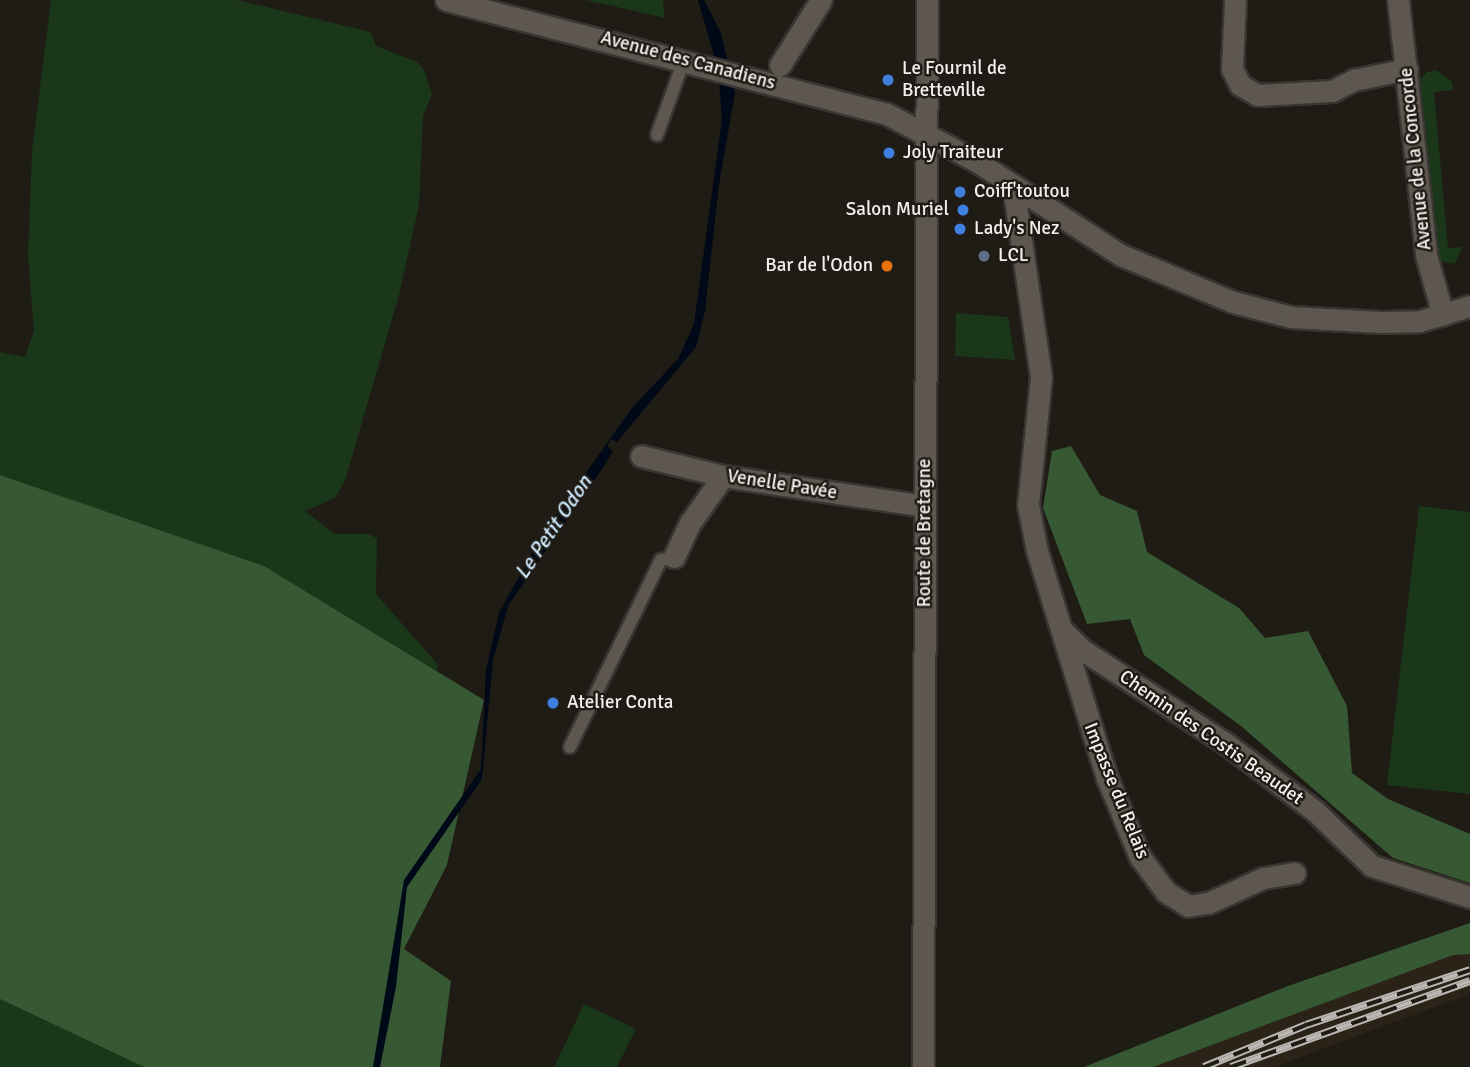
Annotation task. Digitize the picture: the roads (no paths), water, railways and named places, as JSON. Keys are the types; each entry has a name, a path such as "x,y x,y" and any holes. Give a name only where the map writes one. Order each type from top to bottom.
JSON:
{"street":[{"name":"Avenue des Canadiens","path":"446,0 876,110 927,134 1121,255 1233,302 1291,317 1413,322 1470,306"},
{"path":"780,65 821,0"},
{"name":"Route de Bretagne","path":"923,1067 927,0"},
{"path":"1235,0 1232,69 1240,85 1257,95 1332,91 1354,80 1407,69"},
{"name":"Avenue de la Concorde","path":"1398,0 1426,256 1443,315"},
{"name":"Impasse du Relais","path":"1019,189 1015,198 1025,279 1041,371 1028,505 1037,551 1107,778 1140,857 1166,892 1188,906 1208,903 1264,878 1296,873"},
{"name":"Venelle Pavée","path":"641,456 723,476 925,506"},
{"path":"674,556 690,523 723,476"},
{"name":"Chemin des Costis Beaudet","path":"1063,631 1084,651 1239,754 1315,811 1372,866 1470,897"}],"lane":[{"path":"657,135 684,60"},
{"path":"570,747 661,561 674,556"}],"water":[{"name":"Le Petit Odon","path":"698,0 704,0 721,33 735,93 719,184 705,311 696,347 617,442 611,439 607,447 613,451 602,469 508,606 493,660 482,779 407,887 396,987 380,1067 373,1067 404,880 481,769 486,670 499,613 542,535 632,408 678,359 694,324 722,119 718,69"}],"railway":[{"path":"1204,1067 1306,1025 1470,970"},
{"path":"1231,1067 1470,981"}],"place":[{"name":"Le Fournil de Bretteville","path":"888,80"},
{"name":"Joly Traiteur","path":"889,153"},
{"name":"Coiff'toutou","path":"960,192"},
{"name":"Salon Muriel","path":"963,210"},
{"name":"Lady's Nez","path":"960,229"},
{"name":"LCL","path":"984,256"},
{"name":"Bar de l'Odon","path":"887,266"},
{"name":"Atelier Conta","path":"553,703"}]}
